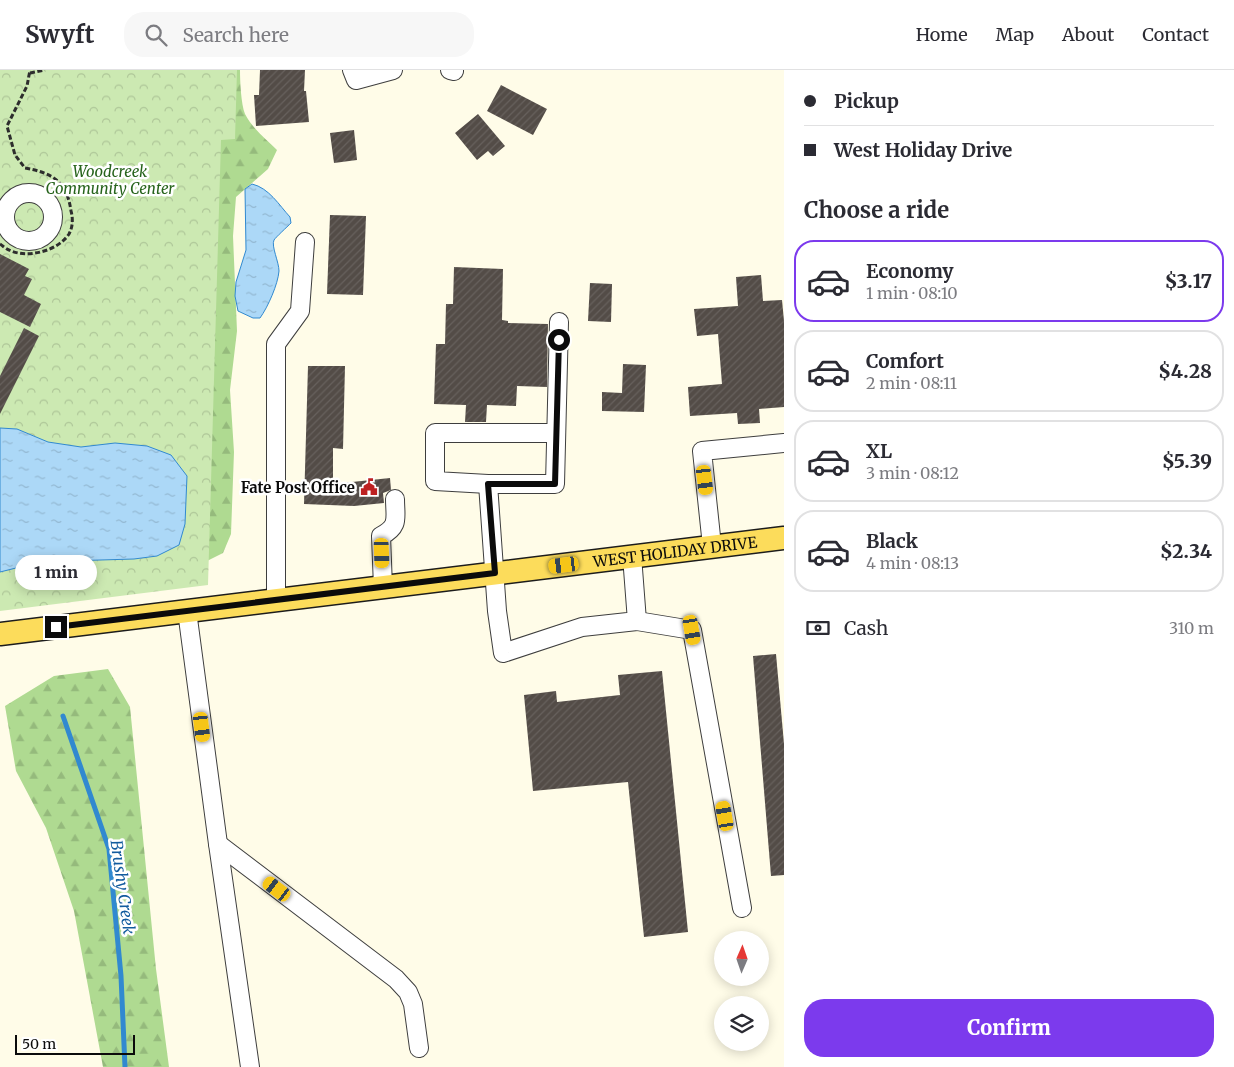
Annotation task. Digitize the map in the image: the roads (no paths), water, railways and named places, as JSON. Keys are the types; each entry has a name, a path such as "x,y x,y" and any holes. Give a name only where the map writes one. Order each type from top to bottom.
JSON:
{"main road":[{"name":"WEST HOLIDAY DRIVE","path":"0,634 784,538"}],"street":[{"path":"352,70 356,80 393,70"},
{"path":"276,600 276,344 300,311 305,242"},
{"path":"556,434 435,433 435,481 488,484 555,484 559,322"},
{"path":"712,546 702,451 784,443"},
{"path":"488,484 497,611 502,653 582,626 637,621 692,630 742,908"},
{"path":"383,587 381,536 392,530 395,524 395,499"},
{"path":"632,556 637,621"},
{"path":"188,611 218,844 250,1067"},
{"path":"218,844 396,979 408,992 413,1004 419,1048"}],"water":[{"path":"252,184 264,189 273,198 290,217 291,223 273,243 279,271 272,295 260,318 253,318 238,311 235,296 236,282 246,250 245,189"},
{"path":"0,428 17,429 48,442 81,447 115,443 147,446 171,455 187,476 185,524 179,545 157,556 134,559 67,561 20,567 0,572"}],"waterway":[{"name":"Brushy Creek","path":"63,716 109,849 121,976 125,1067"}],"place":[{"name":"Fate Post Office","path":"369,487"}],"park label":[{"name":"Woodcreek Community Center","path":"110,180"}]}
